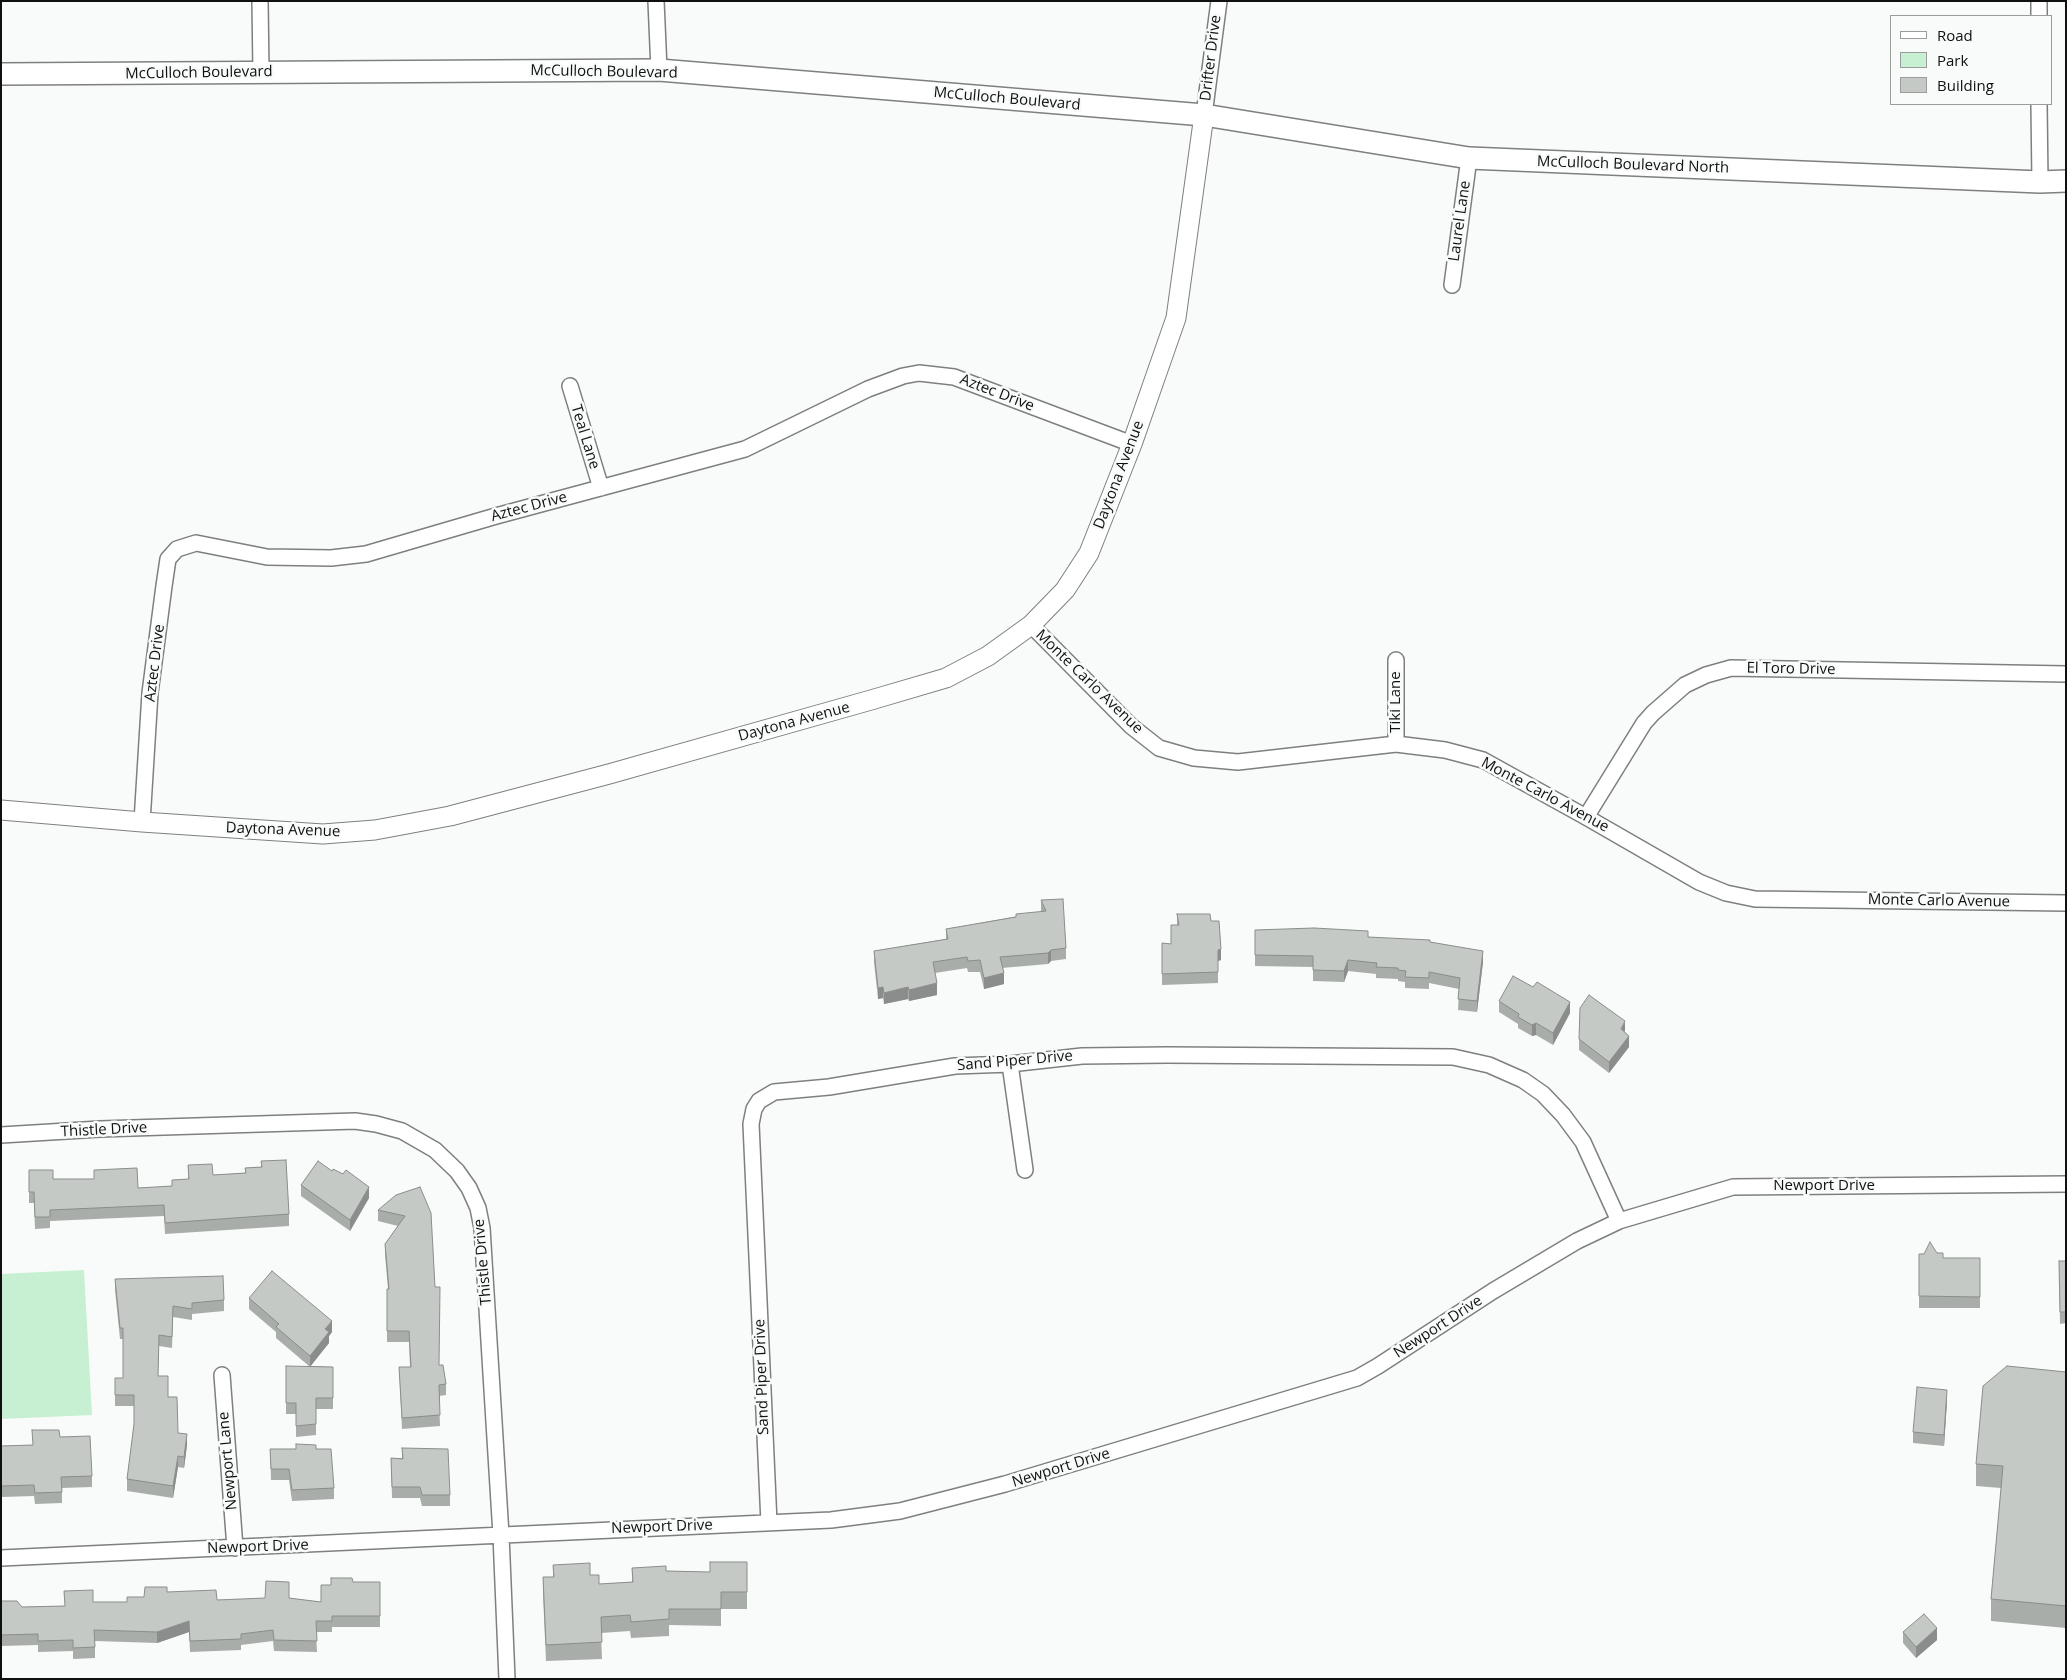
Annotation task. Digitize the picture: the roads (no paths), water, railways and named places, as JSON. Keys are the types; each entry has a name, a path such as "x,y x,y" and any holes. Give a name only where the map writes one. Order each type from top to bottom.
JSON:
{"main road":[{"name":"McCulloch Boulevard","path":"1,74 659,70 1204,115"},
{"name":"McCulloch Boulevard North","path":"1204,115 1469,158 2040,182 2066,181"}],"street":[{"path":"260,1 261,72"},
{"path":"656,1 659,70"},
{"name":"Drifter Drive","path":"1204,115 1219,1"},
{"path":"2039,1 2039,15"},
{"path":"2040,105 2040,182"},
{"name":"Daytona Avenue","path":"1,810 323,834 375,830 450,816 609,774 946,678 988,656 1031,625 1065,590 1089,553 1132,444 1176,318 1204,115"},
{"name":"Laurel Lane","path":"1452,285 1469,158"},
{"name":"Aztec Drive","path":"142,822 150,692 168,559 177,549 196,543 267,557 331,558 366,554 496,516 745,449 868,389 902,376 919,373 954,377 1132,444"},
{"name":"Teal Lane","path":"570,386 601,488"},
{"name":"Monte Carlo Avenue","path":"1031,625 1131,726 1159,748 1194,758 1238,762 1396,744 1445,750 1483,760 1699,882 1726,893 1755,899 2066,903"},
{"name":"Tiki Lane","path":"1396,660 1396,744"},
{"name":"El Toro Drive","path":"1586,817 1644,723 1685,685 1706,675 1731,668 2066,674"},
{"name":"Sand Piper Drive","path":"769,1522 751,1124 759,1100 774,1092 829,1087 955,1066 1010,1064 1082,1056 1453,1057 1489,1065 1523,1080 1543,1094 1563,1114 1583,1142 1619,1221"},
{"path":"1010,1064 1025,1170"},
{"name":"Thistle Drive","path":"1,1135 100,1129 355,1121 402,1131 435,1150 457,1171 469,1188 478,1208 482,1228 501,1535 507,1679"},
{"name":"Newport Drive","path":"1,1558 831,1520 900,1510 1005,1484 1357,1378 1508,1282 1577,1241 1619,1221 1733,1187 2066,1184"},
{"name":"Newport Lane","path":"222,1375 235,1548"}]}
